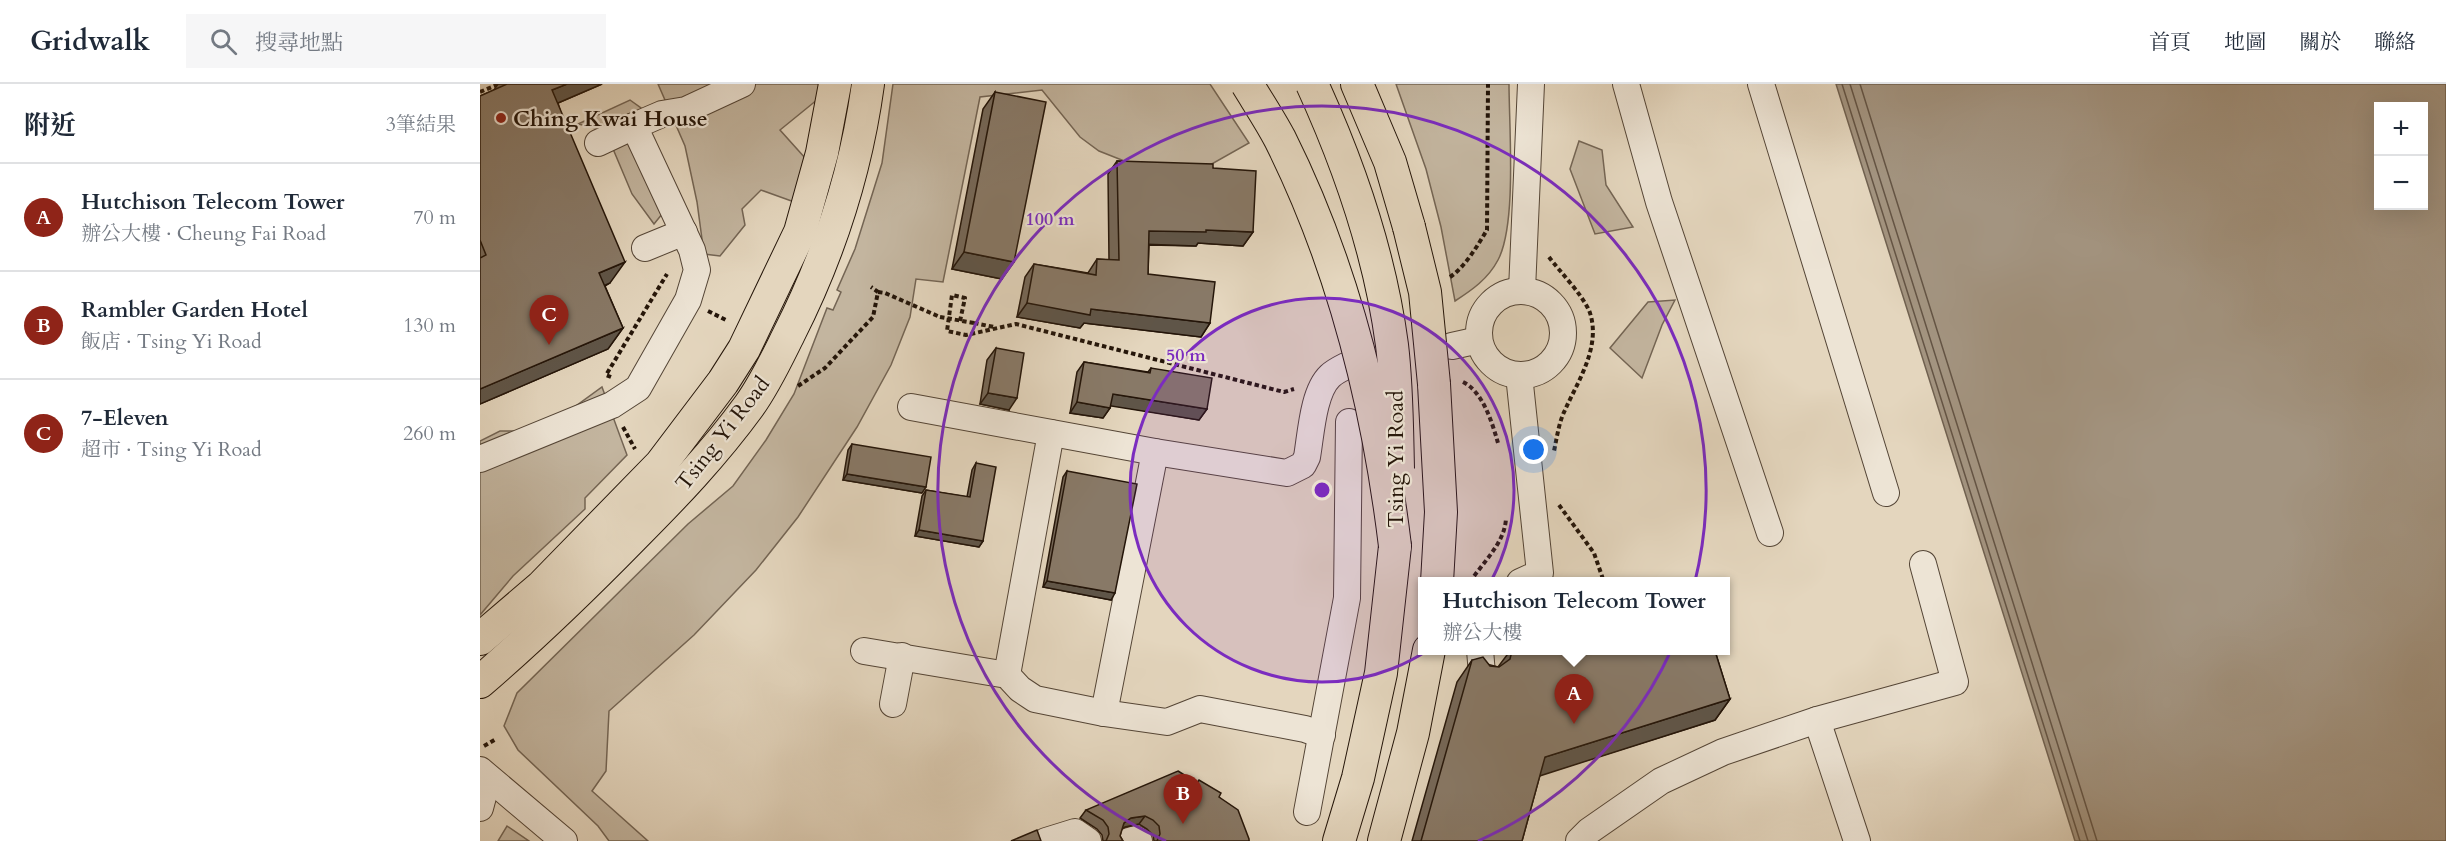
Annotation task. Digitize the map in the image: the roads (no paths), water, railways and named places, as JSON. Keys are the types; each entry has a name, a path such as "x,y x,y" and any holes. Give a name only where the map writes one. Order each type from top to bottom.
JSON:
{"main road":[{"name":"Tsing Yi Road","path":"480,639 541,587 661,464 744,350 800,232 822,153 835,84"},
{"name":"Tsing Yi Road","path":"480,682 553,618 687,483 750,405 776,361 801,311 831,241 855,159 868,84"},
{"path":"1247,84 1289,159 1317,225 1345,302 1360,358 1390,503 1395,546"},
{"name":"Tsing Yi Road","path":"1312,84 1354,183 1387,314 1396,403 1398,501 1382,673 1358,778 1339,841"},
{"name":"Tsing Yi Road","path":"1357,84 1390,162 1425,292 1431,344 1441,512 1437,577"},
{"path":"1384,841 1413,733 1428,655"}],"street":[{"path":"598,143 662,114 686,110 742,84"},
{"path":"1522,290 1530,84"},
{"path":"1626,84 1659,202 1770,533"},
{"path":"1761,84 1886,492"},
{"path":"480,459 612,405 638,388 688,300 697,270 686,236 634,126"},
{"path":"645,248 686,236"},
{"path":"1522,290 1537,293 1550,301 1559,313 1564,327 1563,342 1557,355 1534,373 1519,375 1501,370 1486,357 1479,340 1479,325 1484,311 1494,299 1508,292 1522,290"},
{"path":"1452,346 1479,340"},
{"path":"910,407 1155,453 1287,473 1303,465 1307,457 1318,396 1324,383 1331,375 1346,366"},
{"path":"1519,375 1530,577"},
{"path":"1307,812 1347,598 1349,422"},
{"path":"1007,675 1051,433"},
{"path":"1104,713 1155,453"},
{"path":"1579,841 1589,831 1661,781 1723,752 1818,720 1955,682 1923,564"},
{"path":"864,651 1007,675 1020,689 1035,699 1104,713 1167,722 1200,709 1305,729 1322,735"},
{"path":"893,704 902,656"},
{"path":"1818,720 1857,841"},
{"path":"480,808 484,774"},
{"path":"484,774 558,835"},
{"path":"1046,841 1074,832 1088,841"},
{"path":"1129,841 1136,839 1139,841"}],"water":[{"path":"1836,84 2446,84 2446,841 2075,841"}],"place":[{"name":"Ching Kwai House","path":"501,118"},
{"name":"7-Eleven","path":"549,345"},
{"name":"Hutchison Telecom Tower","path":"1574,724"},
{"name":"Rambler Garden Hotel","path":"1183,824"}]}
